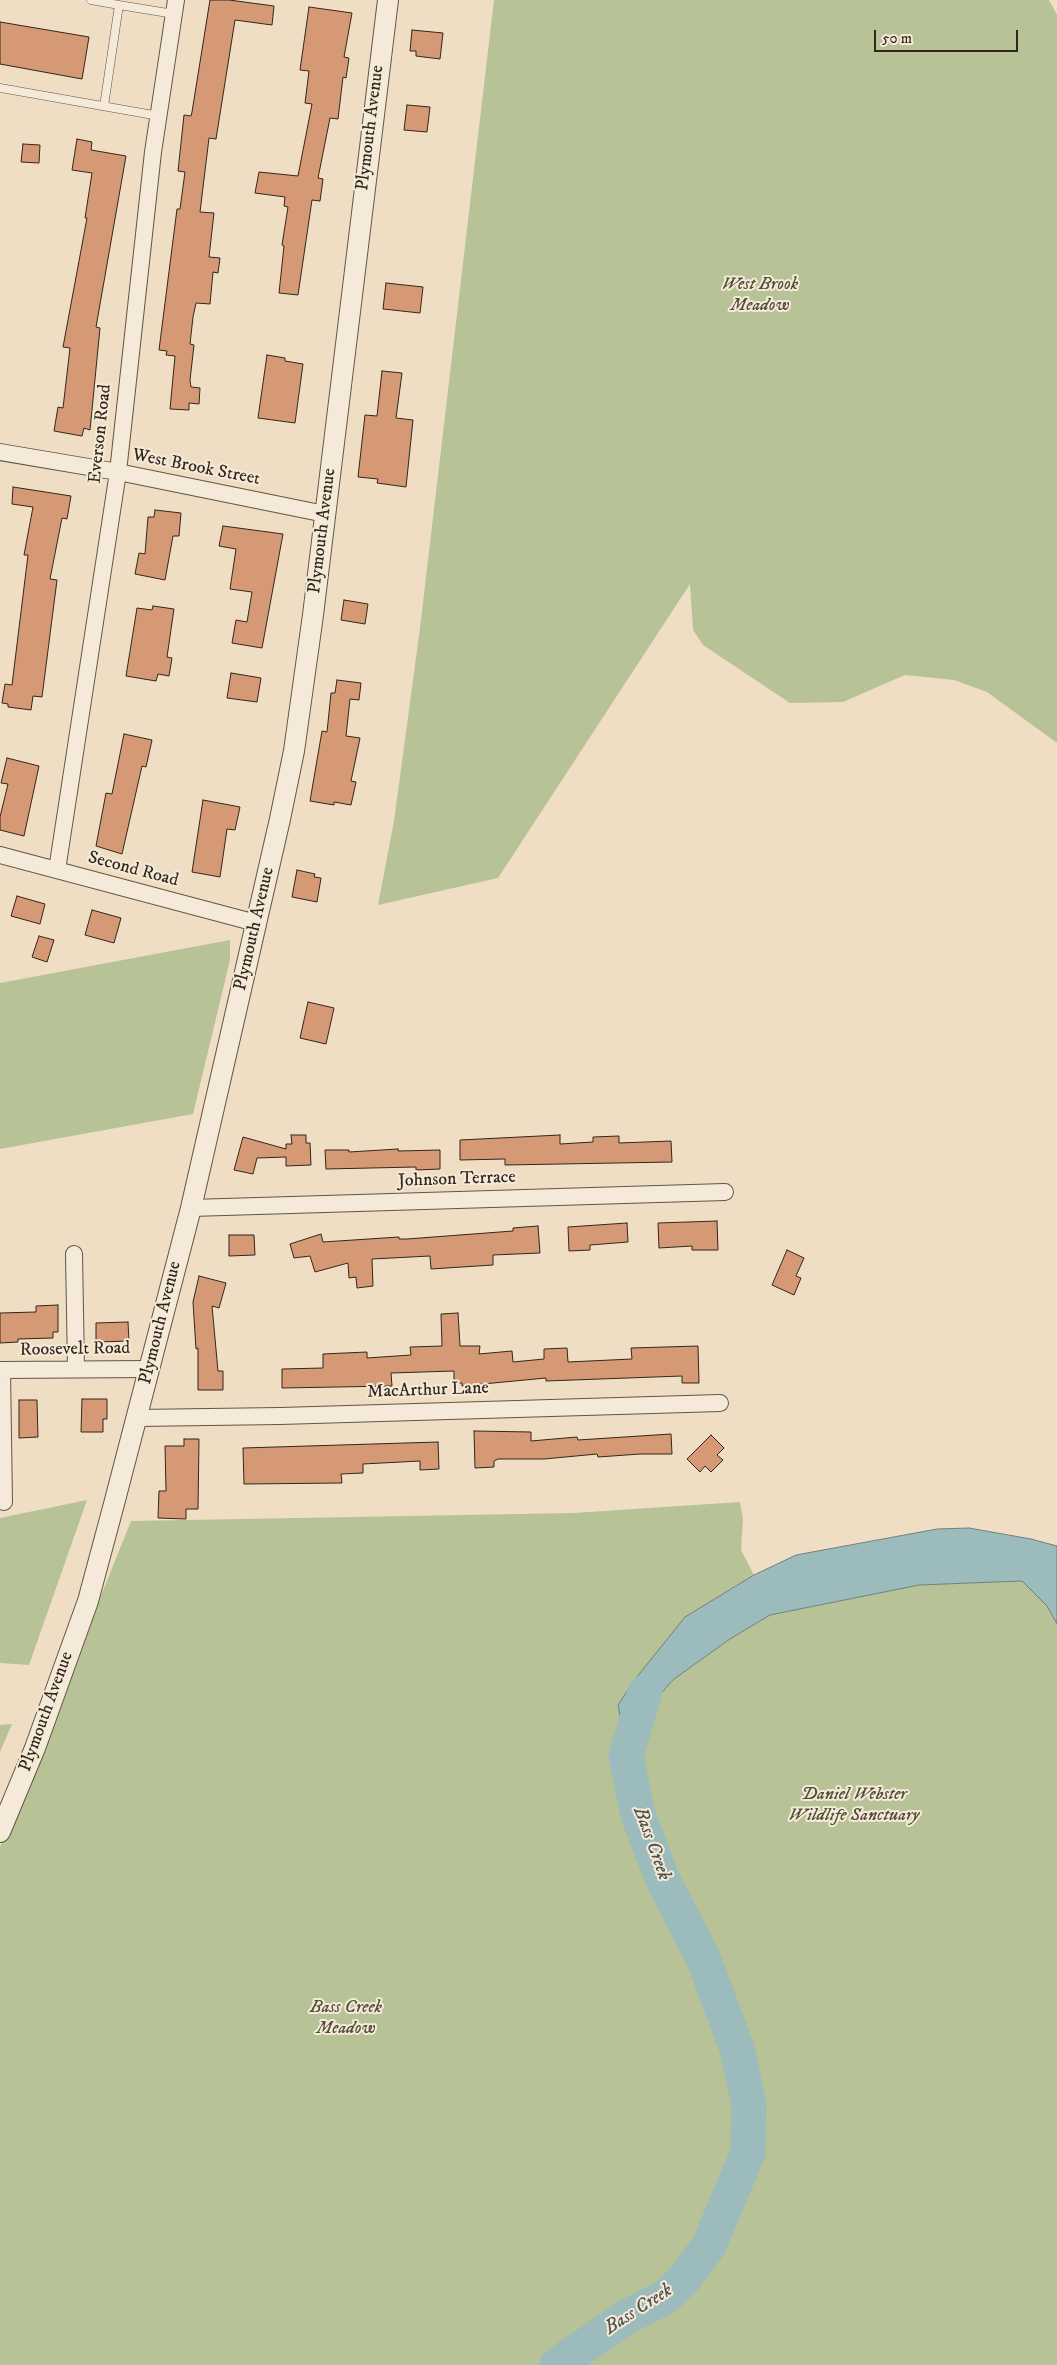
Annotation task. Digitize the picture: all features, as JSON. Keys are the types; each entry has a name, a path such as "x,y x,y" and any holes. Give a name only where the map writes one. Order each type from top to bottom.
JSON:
{"street":[{"name":"Plymouth Avenue","path":"0,1832 35,1748 88,1601 191,1208 280,819 294,751 388,0"},
{"name":"Everson Road","path":"57,870 118,472 136,298 175,7"},
{"name":"West Brook Street","path":"0,452 118,472 325,514"},
{"name":"Second Road","path":"0,855 256,923"},
{"name":"Johnson Terrace","path":"191,1208 725,1192"},
{"path":"74,1254 76,1369"},
{"name":"Roosevelt Road","path":"1,1370 150,1369"},
{"path":"1,1370 4,1502"},
{"name":"MacArthur Lane","path":"137,1418 280,1416 720,1403"}],"lane":[{"path":"91,0 119,5 175,7"},
{"path":"104,106 119,5"},
{"path":"0,88 159,116"}],"green space":[{"name":"West Brook Meadow","path":"494,0 1049,0 1057,15 1057,743 987,692 954,680 905,675 843,702 790,703 703,645 693,630 690,584 498,878 378,905 394,821 420,628"},
{"path":"230,940 230,960 193,1114 0,1149 0,983"},
{"path":"87,1500 29,1665 0,1663 0,1518"},
{"name":"Bass Creek Meadow","path":"740,1502 743,1520 741,1550 754,1575 685,1617 640,1738 655,1700 674,1679 730,1639 770,1615 919,1585 1022,1581 1047,1606 1057,1624 1057,2365 0,2365 0,1847 131,1521 574,1513"},
{"path":"12,1724 0,1752 0,1725"}],"water":[{"path":"969,1528 1031,1539 1057,1546 1057,1624 1047,1606 1022,1581 919,1585 770,1615 730,1639 674,1679 655,1700 640,1738 630,1736 622,1725 618,1705 636,1678 685,1617 754,1575 796,1555 937,1529"}],"building":[{"path":"210,0 229,0 274,6 272,25 235,20 216,139 209,138 200,212 214,213 209,257 220,258 218,273 213,272 210,304 196,303 193,317 190,344 194,345 190,380 191,387 200,388 199,404 189,403 189,410 170,409 175,356 166,355 167,351 159,350 177,209 180,209 185,172 178,171 184,115 191,116 192,112"},
{"path":"309,7 352,13 344,57 349,58 346,78 343,77 338,119 330,118 318,178 323,179 320,201 312,200 298,295 279,293 284,246 282,245 288,207 284,206 285,197 255,193 259,172 298,176 312,104 305,103 309,71 300,70"},
{"path":"0,22 89,37 82,79 0,64"},
{"path":"412,30 443,33 440,59 416,56 416,51 410,51"},
{"path":"407,105 430,107 427,132 404,130"},
{"path":"77,139 92,142 91,150 126,156 96,327 100,328 90,430 84,428 82,436 54,431 58,407 63,408 70,348 63,347 87,218 85,218 92,173 72,170"},
{"path":"23,144 40,145 39,163 21,162"},
{"path":"386,283 423,287 420,313 383,309"},
{"path":"267,355 303,364 295,423 258,418"},
{"path":"382,371 402,373 396,418 413,420 406,487 377,483 378,479 358,477 365,415 377,416"},
{"path":"13,487 71,496 67,519 62,518 50,579 57,580 42,697 33,696 31,710 8,707 8,704 2,703 5,684 12,685 28,555 24,555 33,507 12,504"},
{"path":"155,510 181,513 179,536 173,536 165,580 135,574 139,553 145,554 148,517 154,517"},
{"path":"223,526 283,534 262,648 232,643 236,620 247,622 252,592 230,589 236,549 219,546"},
{"path":"344,600 368,604 365,624 341,620"},
{"path":"153,606 174,609 167,657 172,658 169,676 158,674 156,681 126,676 137,608 152,610"},
{"path":"231,673 261,678 257,702 227,698"},
{"path":"337,680 361,683 359,700 350,699 346,736 360,738 351,781 356,782 351,805 334,802 334,805 310,801 322,731 327,732 331,693 335,693"},
{"path":"124,734 152,740 146,767 142,766 122,854 96,846 106,793 112,794"},
{"path":"7,758 39,766 24,836 0,830 0,817 8,784 1,783"},
{"path":"203,800 240,807 235,830 227,829 220,877 192,872"},
{"path":"297,870 315,874 314,877 321,878 317,902 292,897"},
{"path":"17,896 45,904 40,924 11,916"},
{"path":"92,910 121,918 114,943 85,935"},
{"path":"39,936 54,940 47,962 32,957"},
{"path":"308,1002 334,1008 326,1044 300,1038"},
{"path":"291,1135 306,1135 306,1143 310,1143 311,1165 286,1166 286,1157 257,1158 253,1174 234,1170 243,1137 286,1149 286,1144 292,1144"},
{"path":"560,1135 560,1144 593,1142 593,1137 619,1136 619,1143 671,1141 672,1162 505,1165 505,1159 460,1160 460,1140"},
{"path":"398,1149 398,1151 440,1150 440,1169 416,1170 416,1167 326,1169 325,1150 349,1150 349,1152"},
{"path":"717,1221 718,1250 692,1250 692,1246 659,1248 658,1223"},
{"path":"627,1223 628,1242 590,1245 590,1250 569,1251 568,1227"},
{"path":"538,1226 540,1253 493,1255 493,1265 431,1269 430,1256 372,1259 373,1286 357,1288 356,1277 349,1278 348,1263 315,1272 310,1256 294,1258 290,1244 321,1234 323,1242 399,1237 399,1239 407,1239 513,1231 513,1228"},
{"path":"229,1235 254,1235 255,1255 229,1256"},
{"path":"787,1250 804,1258 796,1276 801,1278 794,1295 772,1285"},
{"path":"199,1276 226,1283 219,1308 212,1306 218,1371 223,1371 223,1390 198,1390 198,1348 196,1349 193,1302"},
{"path":"58,1305 58,1332 53,1332 53,1338 18,1339 18,1342 0,1343 0,1313 36,1312 36,1306"},
{"path":"458,1313 460,1346 480,1346 479,1354 512,1351 513,1362 544,1359 544,1349 567,1348 568,1362 632,1359 631,1348 698,1346 699,1383 682,1383 682,1376 546,1381 546,1378 462,1386 462,1383 454,1383 454,1371 391,1373 392,1386 282,1388 282,1369 323,1368 323,1354 367,1352 367,1358 411,1355 410,1347 442,1346 441,1314"},
{"path":"128,1322 129,1341 96,1342 96,1323"},
{"path":"82,1399 107,1399 107,1419 103,1419 103,1432 81,1432"},
{"path":"19,1400 37,1400 38,1437 19,1438"},
{"path":"474,1431 531,1432 531,1441 577,1437 578,1440 671,1434 672,1454 598,1457 597,1454 544,1459 498,1459 494,1461 494,1467 475,1468"},
{"path":"711,1435 724,1448 717,1455 723,1460 711,1472 705,1466 700,1472 687,1459"},
{"path":"184,1439 199,1439 198,1509 186,1509 186,1519 158,1518 159,1491 166,1491 165,1446 184,1446"},
{"path":"438,1442 439,1469 420,1470 420,1461 363,1464 363,1473 341,1474 342,1483 244,1484 243,1448"}],"waterway":[{"name":"Bass Creek","path":"557,2365 625,2318 667,2296 683,2280 708,2247 748,2153 749,2105 737,2049 704,1960 663,1880 638,1815 626,1756 645,1692"}],"park label":[{"name":"Daniel Webster Wildlife Sanctuary","path":"854,1805"}]}
